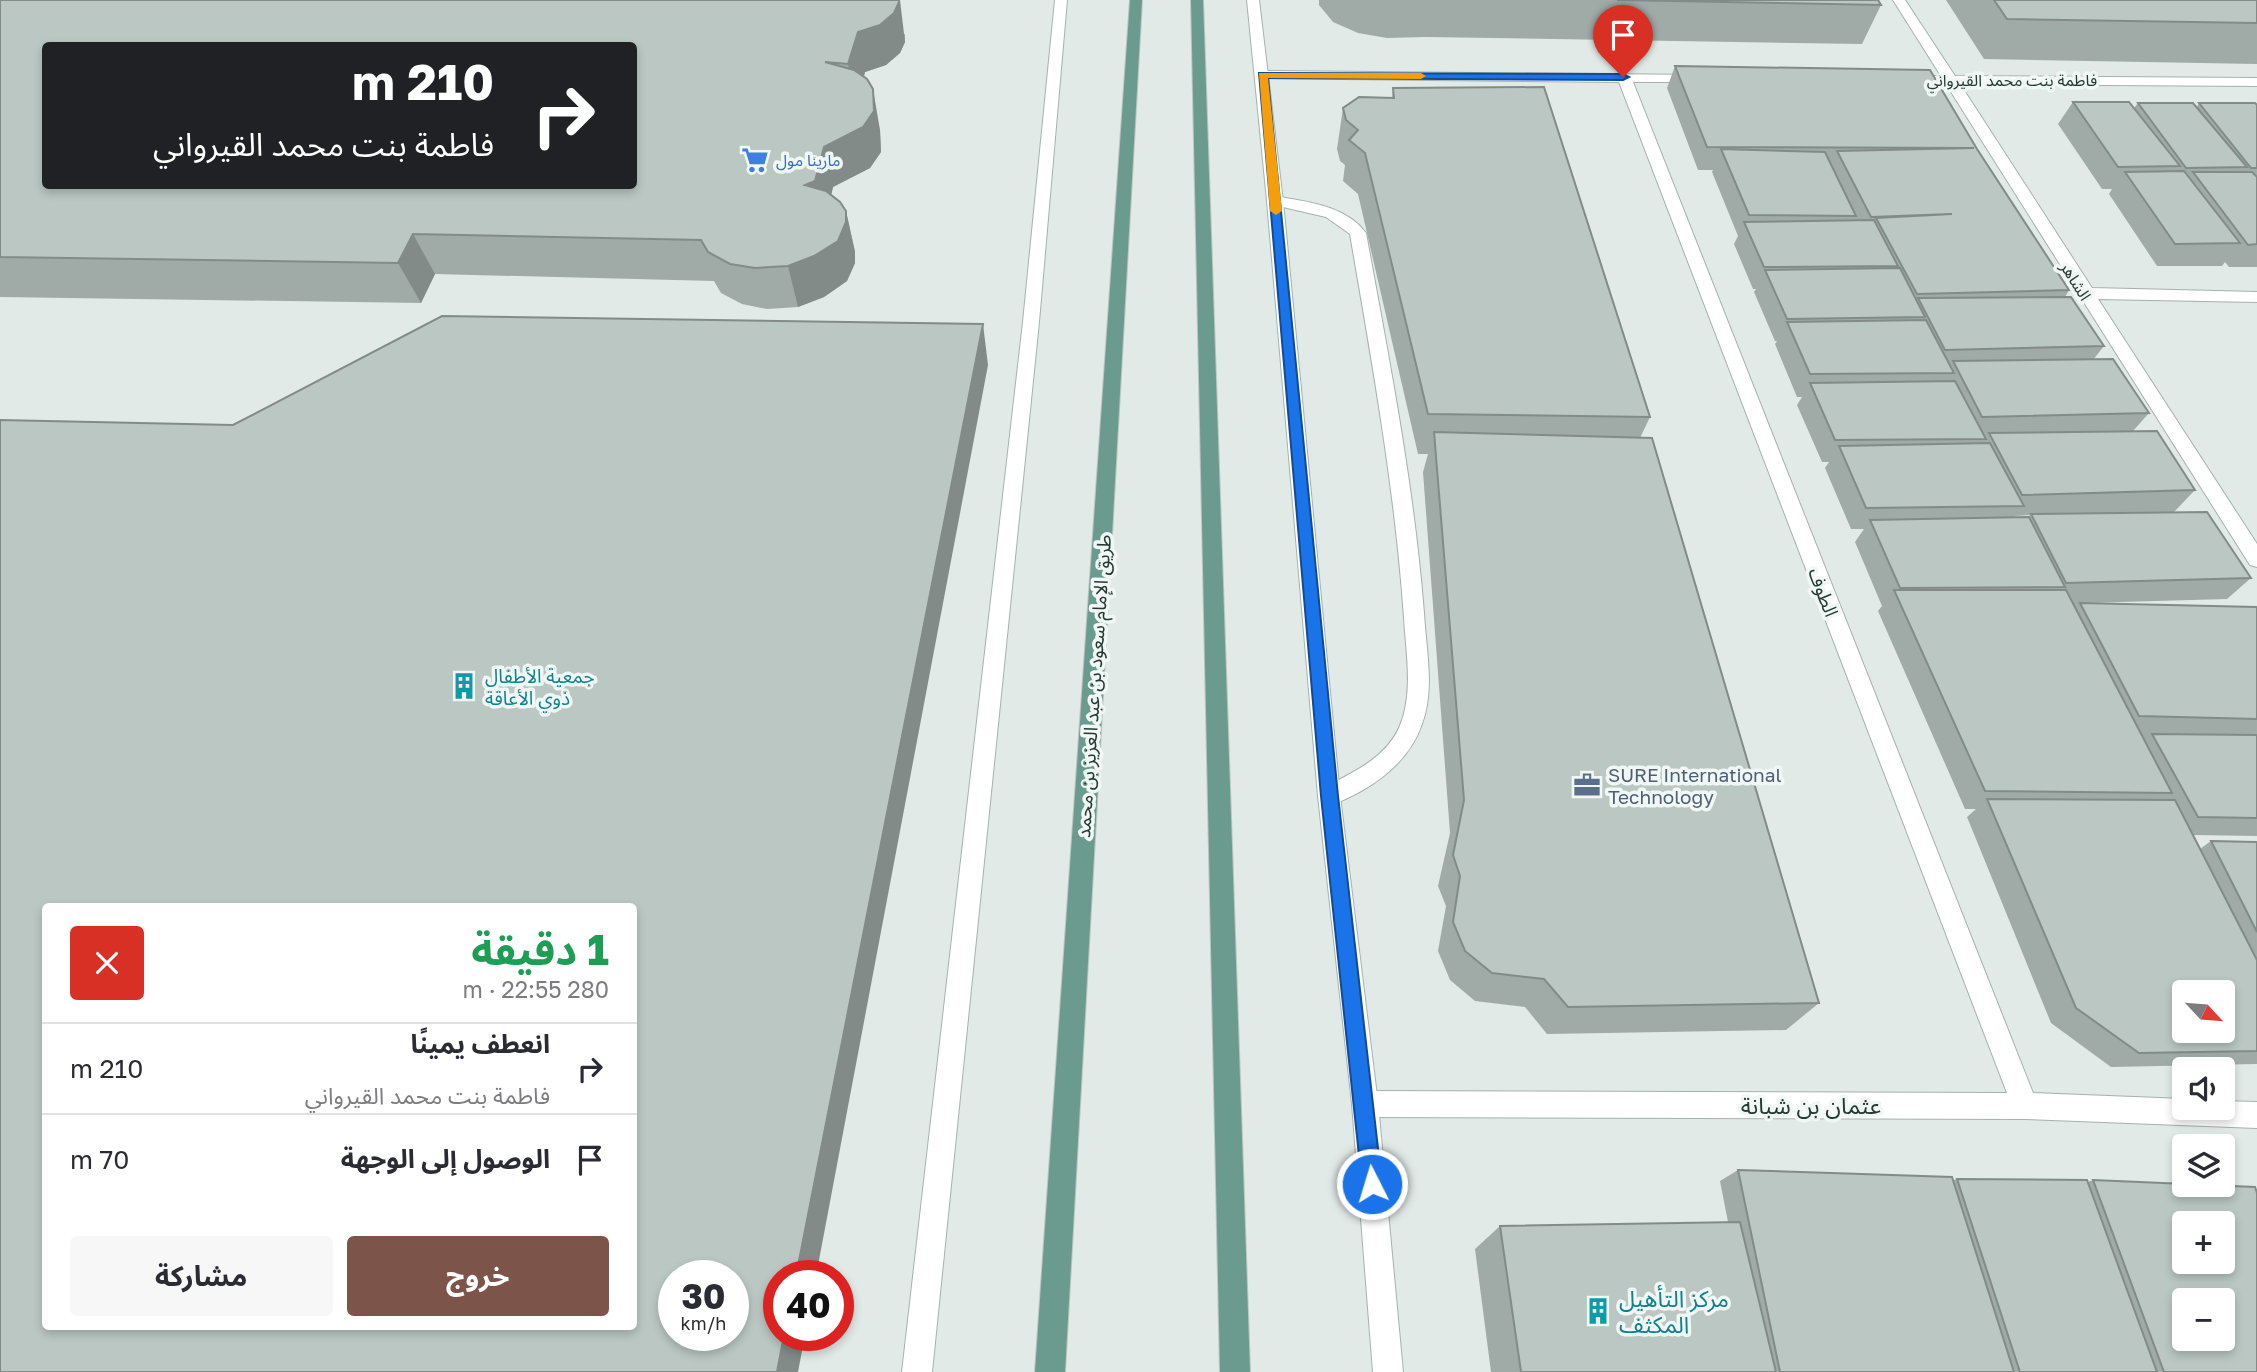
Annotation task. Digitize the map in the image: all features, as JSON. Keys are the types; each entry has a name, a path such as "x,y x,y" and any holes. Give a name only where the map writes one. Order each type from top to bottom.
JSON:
{"main road":[{"name":"طريق الإمام سعود بن عبد العزيز بن محمد","path":"1050,1372 1136,0"},
{"path":"1197,0 1235,1372"}],"street":[{"path":"917,1372 1031,322 1061,0"},
{"path":"1253,0 1263,75 1329,796 1365,1104 1388,1372"},
{"name":"الشاهر","path":"1899,0 2257,560"},
{"path":"1263,75 1719,78"},
{"name":"الطوف","path":"1623,77 2025,1106"},
{"name":"فاطمة بنت محمد القيرواني","path":"1896,79 2257,82"},
{"path":"1275,201 1330,212 1352,225 1358,233 1409,536 1418,681 1413,720 1406,736 1383,766 1329,796"},
{"path":"2084,293 2257,297"},
{"name":"عثمان بن شبانة","path":"1365,1104 2025,1106 2257,1115"}],"building":[{"name":"مارينا مول","path":"0,0 899,0 894,13 880,25 858,32 848,64 825,62 854,70 867,79 873,89 874,111 863,127 824,147 815,181 805,185 826,191 840,202 846,211 846,222 838,241 814,256 788,266 755,268 730,264 708,252 701,240 413,234 398,263 0,257"},
{"path":"1617,0 1878,0 1881,5"},
{"path":"1994,0 2257,0 2257,23 2007,19"},
{"path":"1675,66 1930,70 1977,149 2069,290 1917,294 1876,218 1952,214 1871,217 1837,151 1974,148 1707,147"},
{"path":"1544,87 1650,417 1428,414 1365,153 1349,140 1358,130 1346,120 1343,108 1359,97 1394,98 1393,88"},
{"path":"2073,102 2129,102 2180,166 2118,167"},
{"path":"2138,103 2193,103 2247,167 2186,168"},
{"path":"2199,103 2257,105 2257,168 2251,168"},
{"path":"1721,149 1825,152 1856,216 1749,215"},
{"path":"2184,171 2240,243 2175,244 2125,172"},
{"path":"2193,172 2252,172 2257,177 2257,244 2248,245"},
{"path":"1874,220 1898,266 1764,267 1744,222"},
{"path":"1900,268 1925,317 1787,319 1765,270"},
{"path":"2071,297 2104,346 1945,350 1918,298"},
{"name":"جمعية الأطفال ذوي الأعاقة","path":"442,316 983,324 799,1260 763,1260 763,1351 781,1351 777,1372 0,1372 0,420 233,425"},
{"path":"1926,320 1954,373 1810,374 1787,322"},
{"path":"2113,359 2149,413 1982,417 1953,361"},
{"path":"1955,381 1986,439 1835,440 1810,383"},
{"path":"2157,431 2195,490 2022,495 1989,433"},
{"path":"1434,432 1652,438 1819,1003 1568,1007 1544,979 1492,973 1465,951 1453,922 1460,876 1453,855 1464,800"},
{"path":"1990,443 2024,506 1866,508 1839,446"},
{"path":"2207,512 2251,578 2066,583 2031,514"},
{"path":"2029,517 2065,587 1900,588 1870,520"},
{"path":"1894,590 2066,590 2172,793 1985,791"},
{"path":"2080,603 2257,607 2257,719 2139,716"},
{"path":"2152,734 2257,735 2257,818 2198,817"},
{"path":"1987,799 2175,800 2257,960 2257,1051 2139,1053 2076,1008"},
{"path":"2211,841 2257,842 2257,932"},
{"path":"1738,1170 1952,1177 2014,1372 1780,1372"},
{"path":"1957,1179 2087,1180 2157,1372 2020,1372"},
{"path":"2093,1180 2172,1183 2172,1197 2235,1197 2235,1186 2255,1187 2257,1372 2164,1372"},
{"name":"مركز التأهيل المكثف","path":"1740,1222 1776,1372 1521,1372 1500,1226"}],"slow traffic":[{"path":"1276,211 1263,75 1421,76"}],"place":[{"name":"مارينا مول","path":"755,160"},
{"name":"جمعية الأطفال ذوي الأعاقة","path":"464,686"},
{"name":"SURE International Technology","path":"1587,785"},
{"name":"مركز التأهيل المكثف","path":"1598,1311"}],"route":[{"path":"1372,1184 1329,796 1263,75 1623,77"}]}
